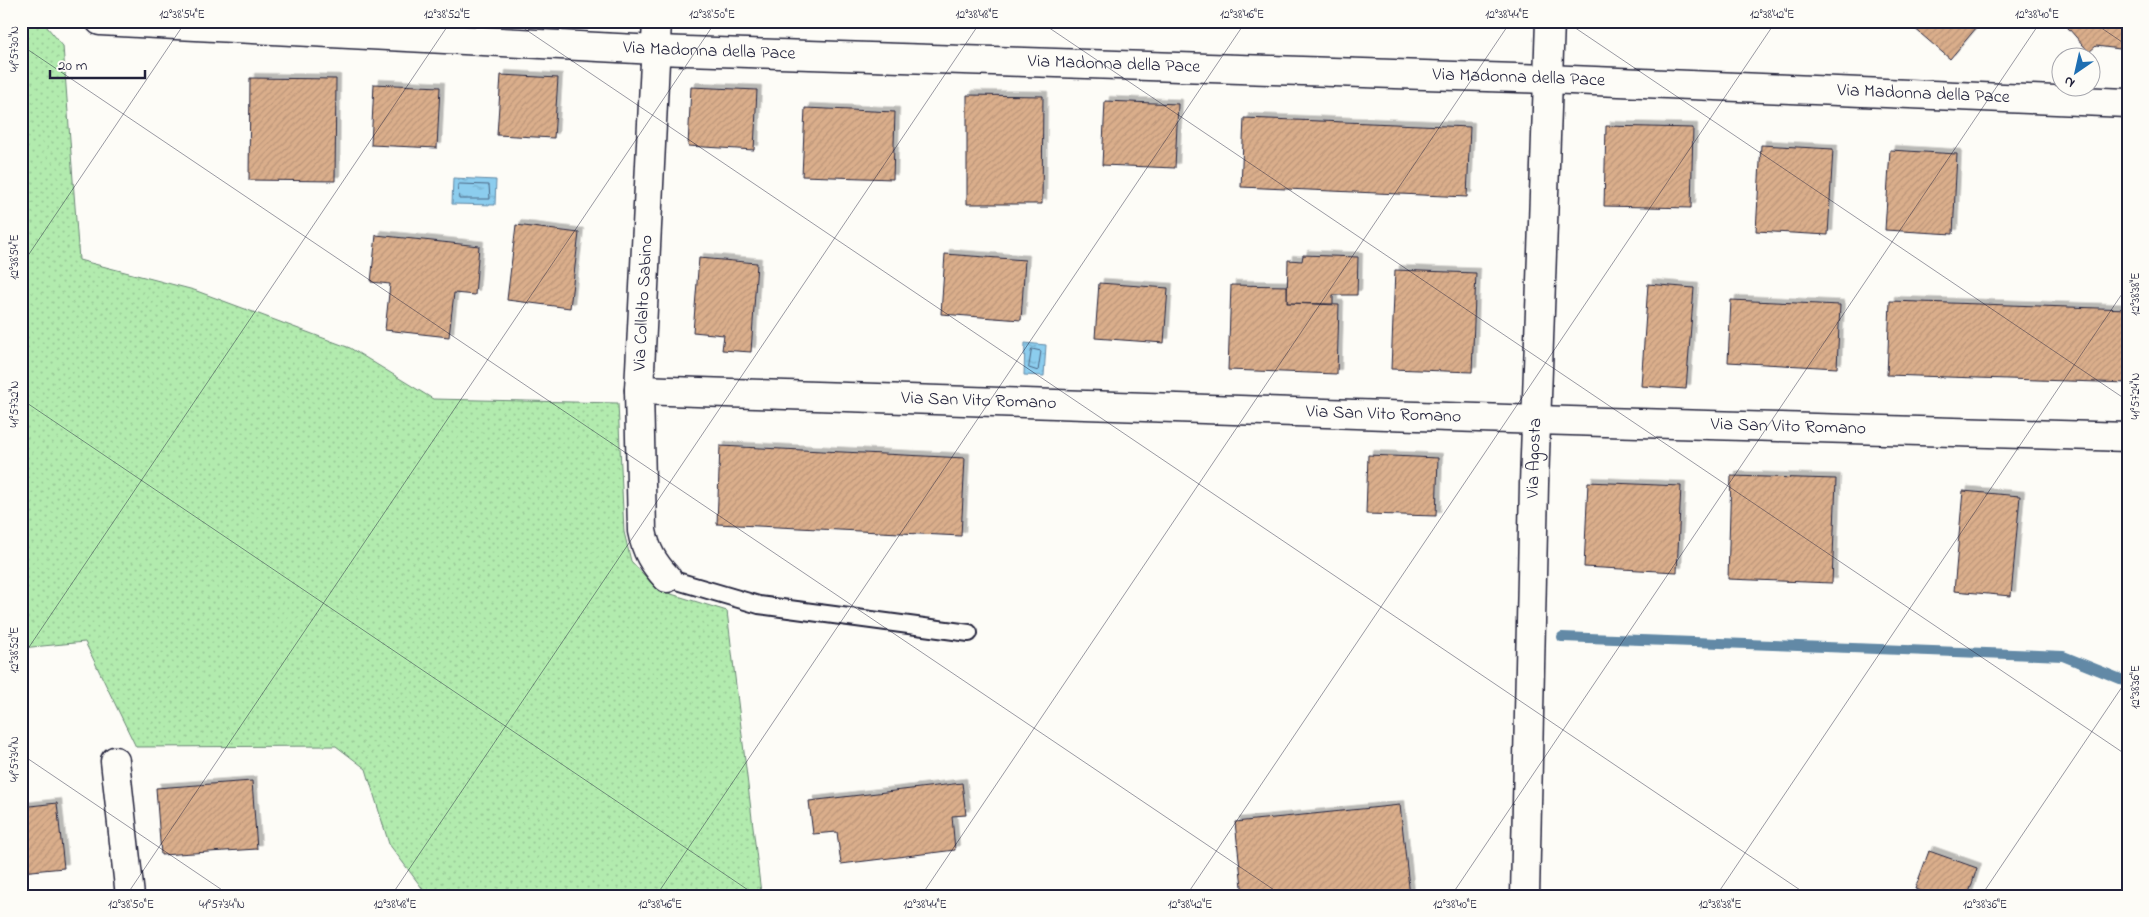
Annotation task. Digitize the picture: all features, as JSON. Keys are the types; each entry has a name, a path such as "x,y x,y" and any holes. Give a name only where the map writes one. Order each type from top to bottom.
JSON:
{"street":[{"name":"Via Madonna della Pace","path":"100,21 656,50 1547,79 2127,103"},
{"name":"Via Collalto Sabino","path":"656,21 639,390 642,531 645,548 653,562 667,578"},
{"name":"Via Agosta","path":"1524,896 1536,420 1550,21"},
{"name":"Via San Vito Romano","path":"639,390 1536,420 2128,437"},
{"path":"116,761 130,896"}],"lane":[{"path":"667,578 759,605 969,633"}],"green space":[{"path":"21,21 42,21 63,46 79,260 194,290 350,348 433,399 618,403 624,532 631,561 658,590 727,611 761,893 747,896 428,896 389,844 366,769 336,746 136,747 85,642 21,648"}],"water":[{"path":"453,178 496,180 495,205 452,204"},
{"path":"1025,343 1046,345 1044,376 1024,375"}],"building":[{"path":"1416,21 1484,21 1484,25"},
{"path":"1740,21 1770,21 1770,26 1740,25"},
{"path":"1906,21 1982,21 1950,59"},
{"path":"2062,21 2128,21 2128,50 2096,46 2094,48 2086,48"},
{"path":"501,75 558,78 554,138 497,135"},
{"path":"250,78 336,79 335,181 249,180"},
{"path":"374,84 440,87 437,148 371,145"},
{"path":"691,87 757,90 754,150 688,146"},
{"path":"967,95 1043,96 1042,204 967,204"},
{"path":"1105,101 1178,104 1175,168 1102,165"},
{"path":"805,108 895,112 893,179 802,176"},
{"path":"1244,118 1470,127 1467,197 1241,187"},
{"path":"1606,126 1693,128 1691,208 1604,206"},
{"path":"1761,145 1833,149 1828,235 1756,231"},
{"path":"1890,150 1957,154 1953,234 1885,230"},
{"path":"516,225 579,233 570,308 507,300"},
{"path":"376,235 479,246 475,295 454,293 449,337 385,330 390,284 371,282"},
{"path":"945,254 1025,260 1021,320 941,314"},
{"path":"1303,255 1358,257 1357,295 1333,295 1333,304 1287,303 1288,260 1302,261"},
{"path":"699,258 757,263 751,352 722,350 724,335 693,332"},
{"path":"1395,270 1476,273 1472,372 1391,369"},
{"path":"1099,283 1168,288 1164,343 1095,338"},
{"path":"1648,284 1694,288 1686,389 1641,386"},
{"path":"1231,285 1287,286 1287,303 1339,305 1337,374 1228,370"},
{"path":"1731,300 1840,305 1837,368 1728,362"},
{"path":"1890,301 2128,309 2128,383 1887,375"},
{"path":"720,446 965,458 961,536 717,524"},
{"path":"1368,455 1438,458 1436,516 1366,514"},
{"path":"1731,476 1836,479 1832,583 1728,579"},
{"path":"1588,482 1681,486 1677,572 1584,567"},
{"path":"1963,491 2020,496 2011,596 1954,591"},
{"path":"252,781 257,849 161,855 156,788"},
{"path":"962,783 966,815 952,816 955,850 841,864 837,832 813,834 809,801"},
{"path":"57,803 64,868 21,872 21,807"},
{"path":"1400,805 1410,896 1243,896 1235,822"},
{"path":"1929,851 1977,868 1968,896 1935,896 1915,889"}],"waterway":[{"path":"1562,637 2063,656 2128,682"}]}
